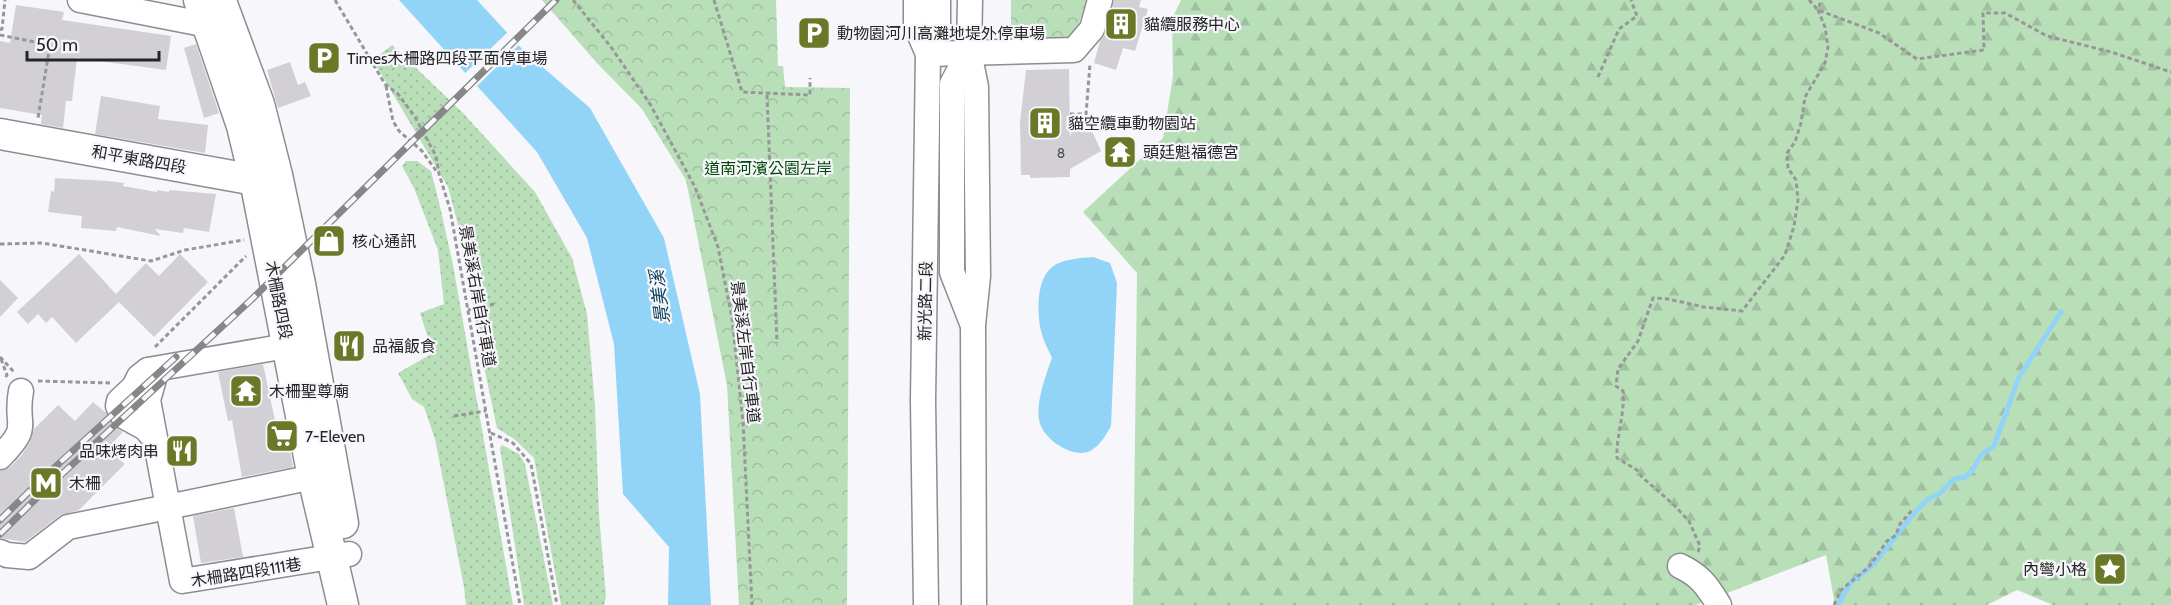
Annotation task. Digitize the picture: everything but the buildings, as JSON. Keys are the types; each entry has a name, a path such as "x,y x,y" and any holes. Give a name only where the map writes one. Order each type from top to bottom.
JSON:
{"main road":[{"name":"木柵路四段","path":"214,11 259,104 266,177 267,236 298,344 341,556 343,605"},
{"name":"和平東路四段","path":"0,135 266,177"},
{"name":"木柵路四段","path":"266,177 300,284 298,344 313,477 359,605"}],"street":[{"path":"80,0 214,11"},
{"name":"新光路二段","path":"916,0 916,26 928,54 923,401 926,605"},
{"path":"938,0 938,26 928,54 1074,50 1092,28 1100,0"},
{"path":"970,0 969,52 976,87 978,276 973,325 974,605"},
{"path":"155,439 146,428 123,416 120,411 119,392 134,387 139,377 150,371 298,344"},
{"path":"150,371 148,400 168,507"},
{"path":"0,444 11,429 8,392 21,382"},
{"path":"0,457 20,434 21,382"},
{"path":"0,552 29,557 68,527 313,477"},
{"name":"木柵路四段111巷","path":"168,507 182,581 341,556"},
{"path":"1688,570 1708,587 1719,605"}],"path":[{"path":"0,30 5,0"},
{"name":"景美溪右岸自行車道","path":"335,0 385,84 398,94 415,117 436,156 450,208 520,605"},
{"name":"景美溪左岸自行車道","path":"573,0 650,104 695,187 718,247 732,318 743,422 752,605"},
{"path":"714,0 742,92 767,95 810,95 810,78"},
{"path":"1598,77 1619,29 1637,16 1631,0"},
{"path":"1688,570 1700,546 1689,521 1637,470 1617,458 1616,449 1624,409 1623,391 1616,386 1618,369 1638,341 1653,298 1743,311 1785,255 1794,226 1798,200 1796,180 1788,168 1786,153 1795,142 1805,97 1825,63 1828,47 1825,27 1818,10 1809,0"},
{"path":"1818,10 1821,0"},
{"path":"1818,10 1879,33 1917,59 1984,50 1983,13 2005,13 2047,36 2111,52 2171,72"},
{"path":"1070,114 1086,114 1092,28"},
{"path":"0,35 50,45 37,124"},
{"path":"385,84 393,121 399,131 422,151 439,174"},
{"name":"景美溪左岸自行車道","path":"767,95 777,343"},
{"path":"0,244 42,243 151,261 185,250 267,236"},
{"path":"150,371 267,236"},
{"path":"468,310 494,304"},
{"path":"0,357 21,382 119,392"},
{"path":"454,416 486,411"},
{"path":"491,433 513,443 531,464 556,605"},
{"path":"1834,605 1841,590 1869,567 1887,541 1896,535 1900,524 1912,509"}],"green space":[{"name":"道南河濱公園左岸","path":"542,0 776,0 778,66 783,66 785,87 850,88 847,605 739,605 727,385 686,180 642,109 596,62"},
{"path":"1011,0 1086,0 1077,31 1061,45 1011,44"},
{"path":"1181,0 2171,0 2171,605 2053,605 2017,590 1987,605 1835,605 1826,555 1696,605 1133,605 1137,273 1083,212 1163,138 1173,76 1172,19"},
{"path":"392,45 462,112 535,192 572,258 587,314 595,405 599,515 606,596 604,605 561,605 534,458 514,439 497,428 479,343 463,244 448,187 373,60"},
{"path":"406,161 417,161 431,171 439,202 453,265 513,605 466,605 435,439 424,407 412,399 398,373 433,353 420,313 444,304 438,250 414,188 402,166"},
{"path":"502,445 519,454 525,464 553,605 524,605 500,448"}],"water":[{"name":"景美溪","path":"399,0 477,0 524,51 590,108 664,238 700,394 711,605 668,605 669,547 623,494 614,344 587,238 537,152"},
{"path":"1093,257 1110,263 1117,283 1111,426 1094,449 1076,453 1055,443 1044,432 1039,419 1039,401 1052,358 1041,331 1039,297 1043,280 1056,264 1077,258"}],"pier":[{"path":"509,31 521,43 475,88 463,75"}],"waterway":[{"path":"1838,605 1850,583 1873,565 1915,512 1954,479 1965,477 1972,471 1981,455 1994,446 2019,377 2061,312"}],"railway":[{"path":"0,534 251,300 556,0"},
{"path":"0,520 176,357"}],"place":[{"name":"貓纜服務中心","path":"1121,24"},
{"name":"動物園河川高灘地堤外停車場","path":"814,33"},
{"name":"Times木柵路四段平面停車場","path":"324,58"},
{"name":"貓空纜車動物園站","path":"1045,123"},
{"name":"頭廷魁福德宮","path":"1120,152"},
{"name":"核心通訊","path":"329,241"},
{"name":"品福飯食","path":"349,346"},
{"name":"木柵聖尊廟","path":"246,391"},
{"name":"7-Eleven","path":"282,436"},
{"name":"品味烤肉串","path":"182,451"},
{"name":"木柵","path":"46,483"},
{"name":"內彎小格","path":"2110,569"}]}
